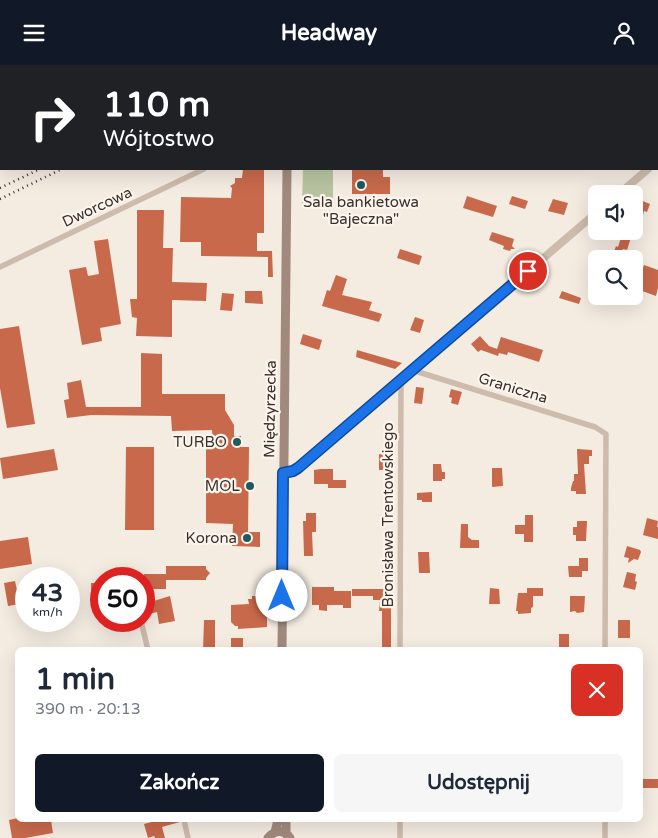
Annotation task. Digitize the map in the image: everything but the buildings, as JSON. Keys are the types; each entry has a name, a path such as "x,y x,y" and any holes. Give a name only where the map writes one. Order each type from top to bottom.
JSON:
{"main road":[{"name":"Międzyrzecka","path":"282,647 287,170"},
{"path":"277,822 270,836 288,836 286,822"}],"street":[{"name":"Dworcowa","path":"0,267 202,170"},
{"path":"629,185 647,170"},
{"path":"283,473 298,468 588,220"},
{"name":"Graniczna","path":"412,371 596,427 606,434 605,647"},
{"name":"Bronisława Trentowskiego","path":"400,647 401,380"},
{"path":"144,632 147,647"},
{"path":"184,822 188,838"},
{"path":"400,822 400,838"},
{"path":"605,822 605,838"}],"green space":[{"path":"303,170 333,170 333,198 302,204"}],"railway":[{"path":"0,188 38,170"},
{"path":"0,199 60,170"}],"place":[{"name":"Sala bankietowa \"Bajeczna\"","path":"361,185"},
{"name":"TURBO","path":"237,442"},
{"name":"MOL","path":"250,486"},
{"name":"Korona","path":"247,538"}],"route":[{"path":"282,596 283,473 298,468 528,271"}]}
